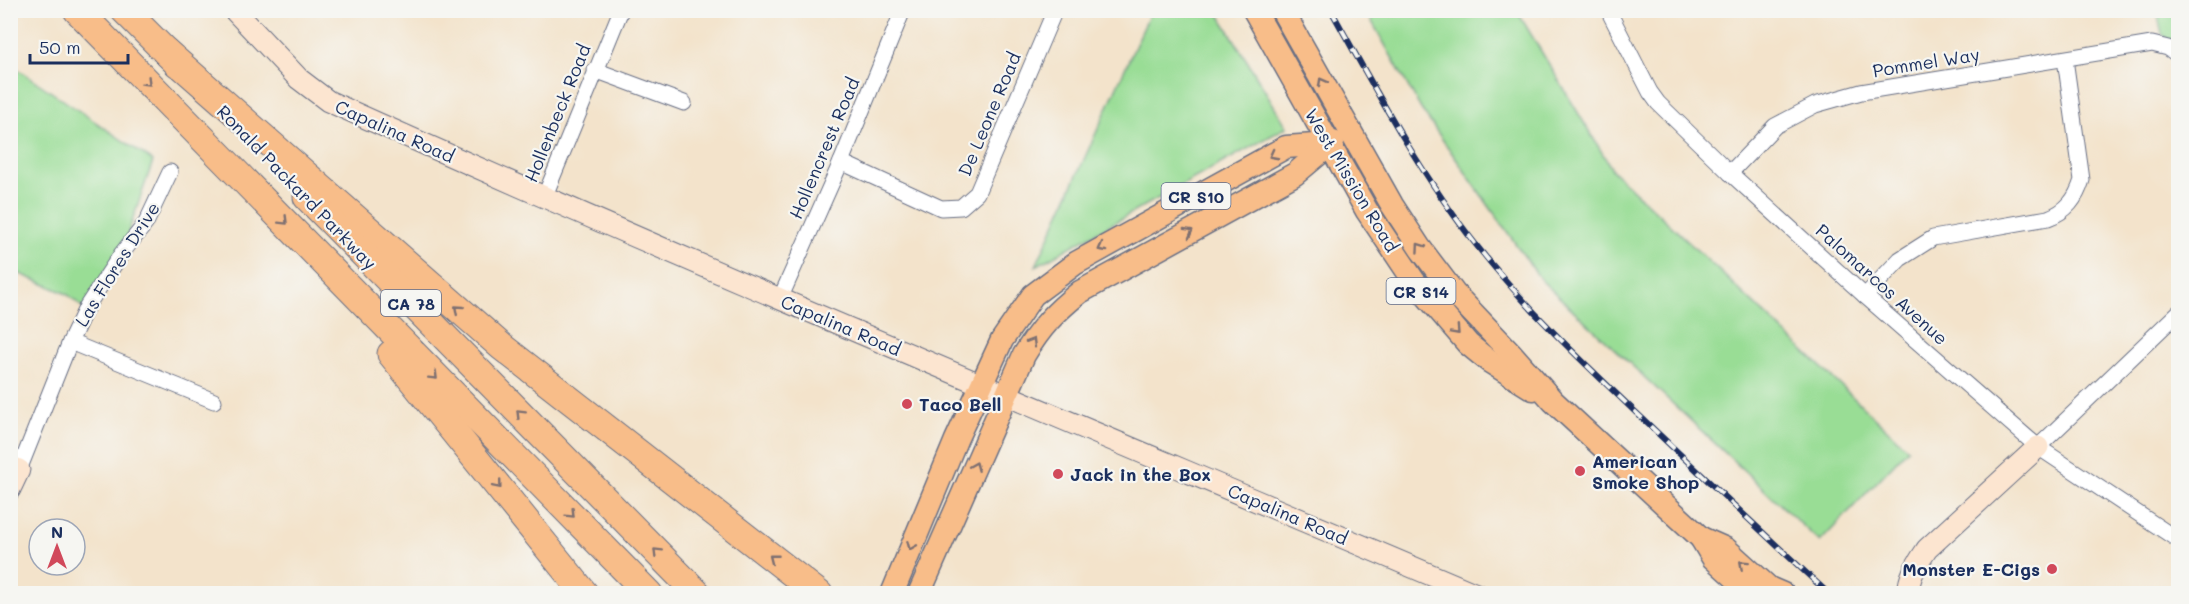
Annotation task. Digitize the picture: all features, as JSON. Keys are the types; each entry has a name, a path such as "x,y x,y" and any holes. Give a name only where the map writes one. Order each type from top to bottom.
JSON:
{"highway":[{"name":"Ronald Packard Parkway","path":"77,10 650,594"},
{"name":"Ronald Packard Parkway","path":"124,10 698,594"},
{"path":"165,51 502,347 819,594"},
{"path":"365,303 383,344 585,594"}],"main road":[{"name":"West Mission Road","path":"1254,10 1367,211 1413,281 1468,344 1490,362 1552,401"},
{"name":"West Mission Road","path":"1282,10 1397,213 1454,293 1510,352 1552,401 1701,538 1713,558 1753,594"},
{"name":"CR S10","path":"920,594 1024,355 1040,329 1060,308 1080,292 1295,174 1329,144 1350,133"},
{"name":"CR S10","path":"892,594 956,440 1002,340 1033,295 1076,263 1286,147 1329,144"},
{"name":"West Mission Road","path":"1701,538 1726,549 1769,588 1783,594"}],"street":[{"name":"Capalina Road","path":"234,10 299,79 328,101 544,198 1476,594"},
{"name":"Hollenbeck Road","path":"544,198 621,10"},
{"name":"Hollencrest Road","path":"780,299 841,162 903,10"},
{"name":"De Leone Road","path":"841,162 941,207 961,207 977,193 1055,10"},
{"name":"Palomarcos Avenue","path":"1608,10 1658,104 1730,173 1865,296 2038,447 2178,540"},
{"name":"Pommel Way","path":"1730,173 1775,126 1815,105 1861,92 2152,44 2168,48 2178,56"},
{"path":"1865,296 1900,259 1933,238 2048,218 2060,214 2076,198 2082,180 2065,59"},
{"path":"595,70 684,104"},
{"name":"Las Flores Drive","path":"10,489 15,468 87,306 122,253 146,223 170,172"},
{"path":"1908,594 1913,569 1927,549 2178,313"},
{"path":"70,342 213,401"}],"green space":[{"path":"1151,11 1217,11 1287,127 1036,266"},
{"path":"1366,11 1517,11 1613,171 1908,449 1820,542 1541,280 1421,109"},
{"path":"2157,11 2178,11 2178,51 2162,34"},
{"path":"10,64 153,161 116,268 91,315 67,294 11,270"}],"railway":[{"path":"1331,10 1436,190 1496,270 1580,359 1829,594"}],"place":[{"name":"Taco Bell","path":"907,404"},
{"name":"American Smoke Shop","path":"1580,471"},
{"name":"Jack in the Box","path":"1058,474"},
{"name":"Monster E-Cigs","path":"2052,569"}]}
